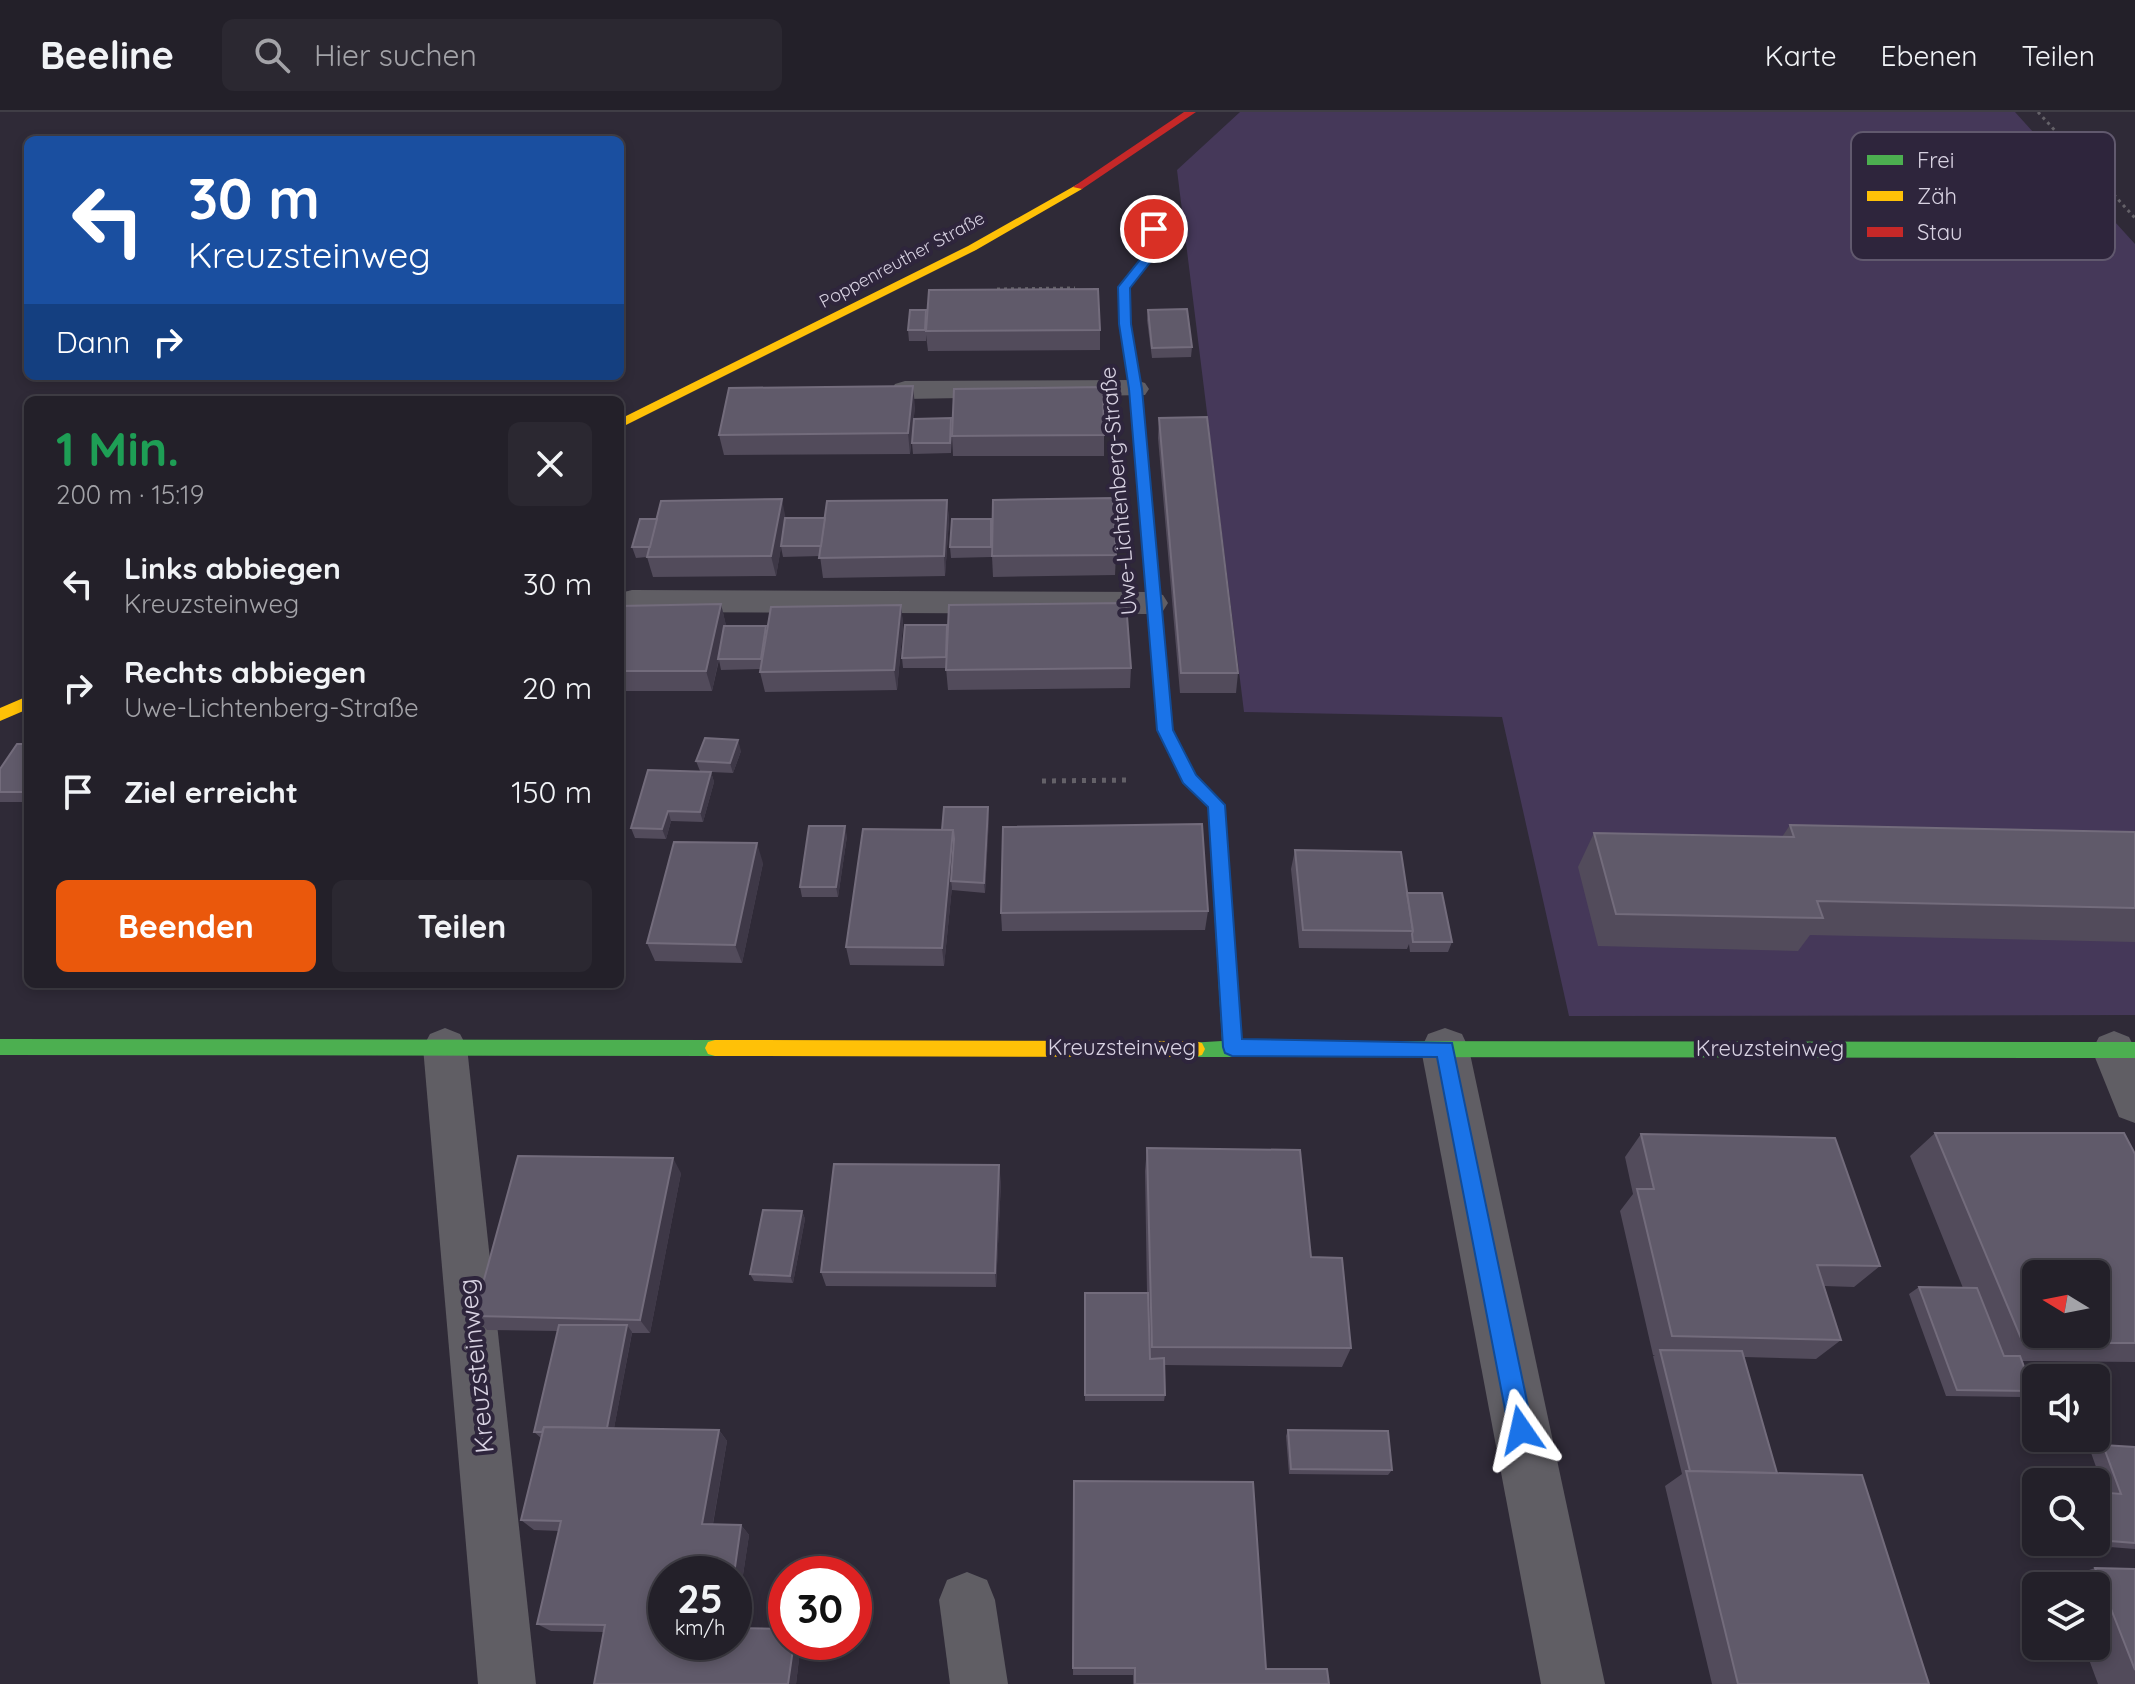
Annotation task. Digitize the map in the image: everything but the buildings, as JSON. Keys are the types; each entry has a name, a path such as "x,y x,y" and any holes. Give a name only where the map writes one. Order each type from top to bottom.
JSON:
{"street":[{"name":"Poppenreuther Straße","path":"624,422 972,248 1113,166 1191,112"},
{"path":"1124,287 1157,246 1150,212"},
{"name":"Uwe-Lichtenberg-Straße","path":"1124,287 1125,324 1135,389 1151,603 1165,730 1189,779 1216,805 1232,1047"},
{"path":"0,715 24,704"},
{"name":"Kreuzsteinweg","path":"0,1047 2124,1050"},
{"path":"1445,1049 1573,1684"}],"lane":[{"path":"905,390 1135,389"},
{"path":"632,601 1151,603"},
{"name":"Kreuzsteinweg","path":"445,1047 507,1684"},
{"path":"2124,1050 2135,1103"},
{"path":"967,1600 979,1684"}],"path":[{"path":"2038,112 2056,132"},
{"path":"2115,196 2135,218"},
{"path":"994,289 1124,287"},
{"path":"1042,781 1189,779"}],"shaded area":[{"path":"1240,112 2015,112 2033,132 1851,132 1851,260 2115,260 2115,222 2135,244 2135,1015 1569,1016 1502,717 1244,712 1177,170"}],"traffic: fast":[{"path":"1150,212 1157,246 1124,287 1125,324 1135,389 1165,730 1189,779 1216,805 1232,1047"},
{"path":"0,1047 715,1048"},
{"path":"1195,1049 2135,1050"}],"traffic: slow":[{"path":"624,422 972,248 1078,187"},
{"path":"0,715 24,704"},
{"path":"715,1048 1195,1049"}],"traffic: jam":[{"path":"1078,187 1191,112"}],"route":[{"path":"1154,229 1157,246 1124,287 1151,603 1165,730 1189,779 1216,805 1232,1047 1445,1049 1521,1430"}]}
